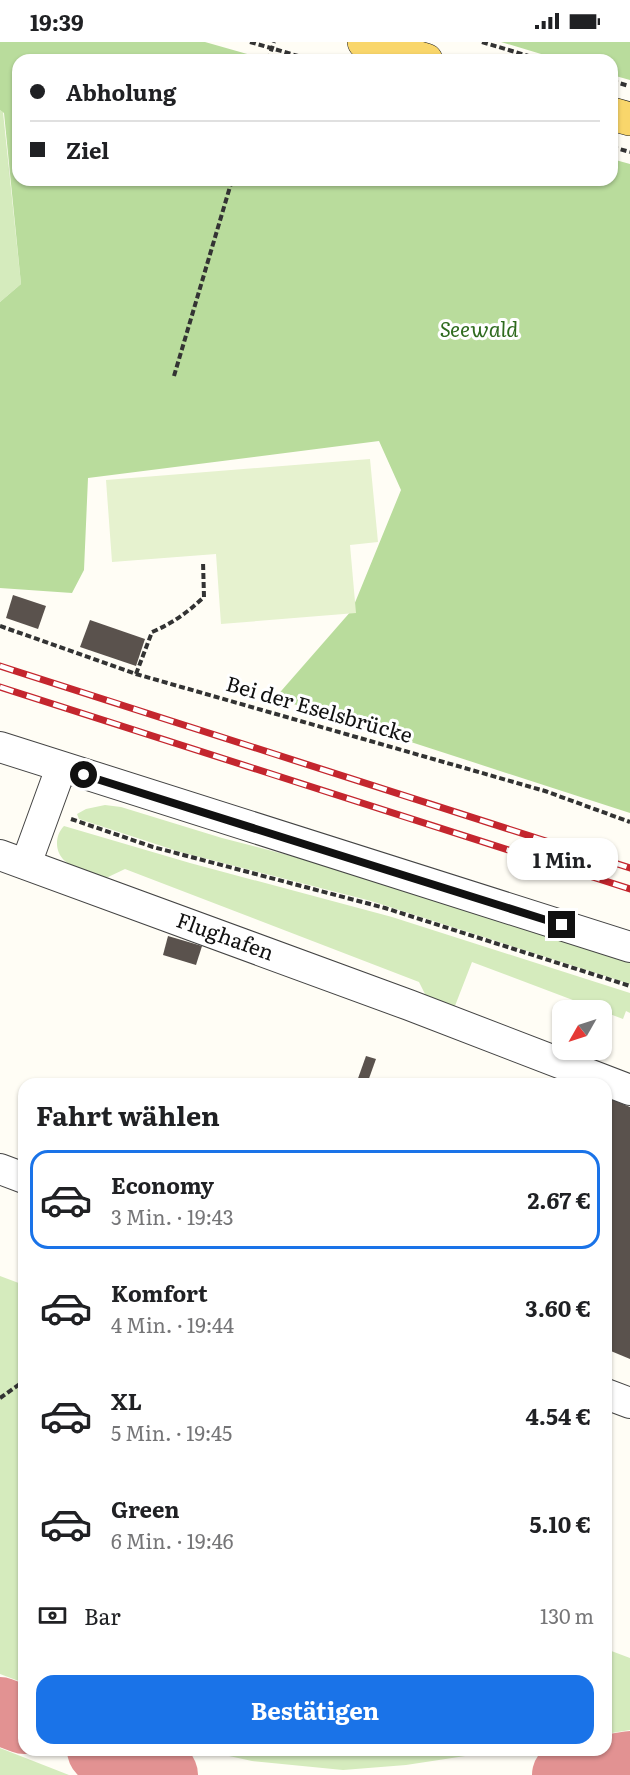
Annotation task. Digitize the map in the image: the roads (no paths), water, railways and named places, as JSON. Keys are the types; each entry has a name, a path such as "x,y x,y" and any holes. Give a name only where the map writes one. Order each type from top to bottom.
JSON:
{"main road":[{"path":"364,42 405,54"}],"street":[{"path":"0,747 630,947"},
{"path":"13,860 44,810 61,768"},
{"name":"Flughafen","path":"13,860 450,1020 599,1078"},
{"name":"Flughafen","path":"612,1083 630,1090"},
{"path":"0,1169 18,1176"},
{"path":"612,1396 630,1402"}],"railway":[{"path":"0,666 630,868"},
{"path":"0,687 630,889"}],"park label":[{"name":"Seewald","path":"479,330"}]}
